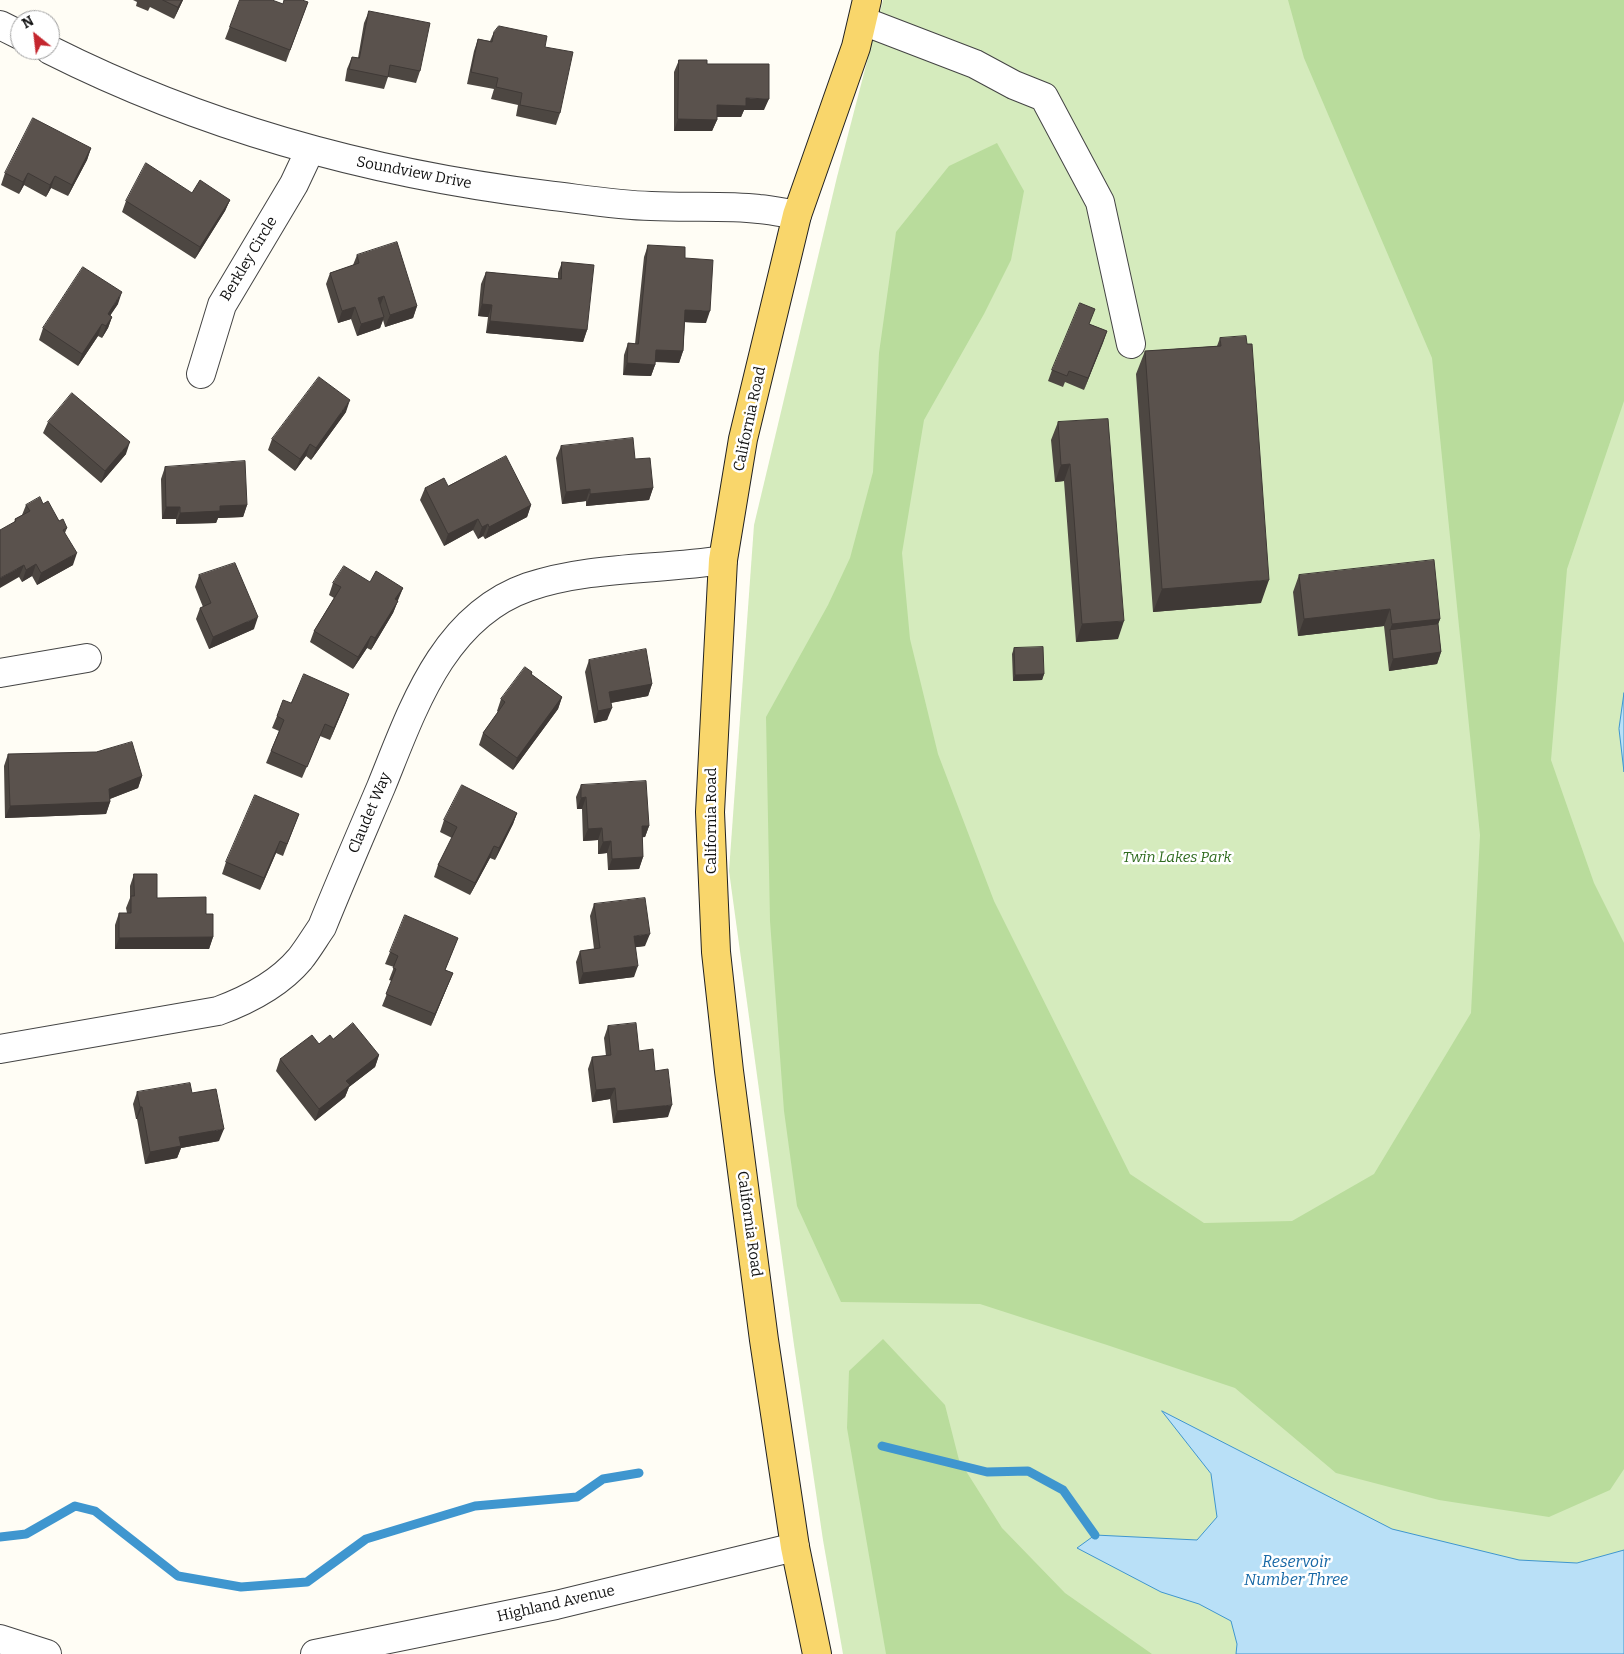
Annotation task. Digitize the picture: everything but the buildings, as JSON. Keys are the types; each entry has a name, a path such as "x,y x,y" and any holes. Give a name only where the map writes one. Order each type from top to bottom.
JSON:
{"main road":[{"name":"California Road","path":"817,1654 795,1547 764,1340 729,1071 716,952 710,812 723,560 743,440 797,215 856,47 865,10"}],"street":[{"path":"865,10 976,64 1014,85 1044,97 1100,202 1131,344"},
{"name":"Soundview Drive","path":"60,55 94,72 185,109 310,150 376,167 546,195 649,206 759,209 797,215"},
{"name":"Berkley Circle","path":"201,374 222,305 294,184 310,150"},
{"name":"Claudet Way","path":"0,1049 218,1011 253,996 299,960 322,927 419,695 442,656 458,635 508,595 538,585 564,578 686,566 723,560"},
{"path":"0,673 87,658"},
{"name":"Highland Avenue","path":"315,1654 556,1605 795,1547"},
{"path":"0,1639 47,1654"}],"green space":[{"name":"Twin Lakes Park","path":"883,0 1624,0 1624,1654 843,1654 823,1540 794,1345 729,871 754,525 837,177"},
{"path":"1288,0 1624,0 1624,401 1567,569 1551,760 1594,883 1624,943 1624,1469 1610,1490 1549,1517 1439,1500 1336,1473 1235,1388 980,1304 841,1302 797,1206 784,1111 770,921 766,717 828,605 850,558 873,472 879,353 896,232 949,166 997,143 1024,191 1011,260 984,314 924,420 902,553 910,639 938,754 994,901 1130,1174 1204,1223 1292,1221 1374,1174 1471,1013 1480,835 1432,358 1304,58"},
{"path":"883,1339 945,1405 959,1460 1002,1528 1065,1593 1152,1654 886,1654 847,1428 849,1371"}],"water":[{"path":"1624,693 1624,772 1619,729"},
{"name":"Reservoir Number Three","path":"1162,1411 1392,1529 1519,1560 1577,1563 1624,1550 1624,1654 1236,1654 1237,1644 1231,1621 1199,1604 1161,1592 1077,1548 1095,1535 1197,1540 1217,1517 1211,1474"}],"waterway":[{"path":"882,1446 987,1472 1028,1471 1063,1490 1095,1535"},
{"path":"0,1537 26,1534 75,1506 95,1511 178,1576 241,1587 307,1582 366,1539 475,1506 577,1497 603,1479 639,1473"}]}
